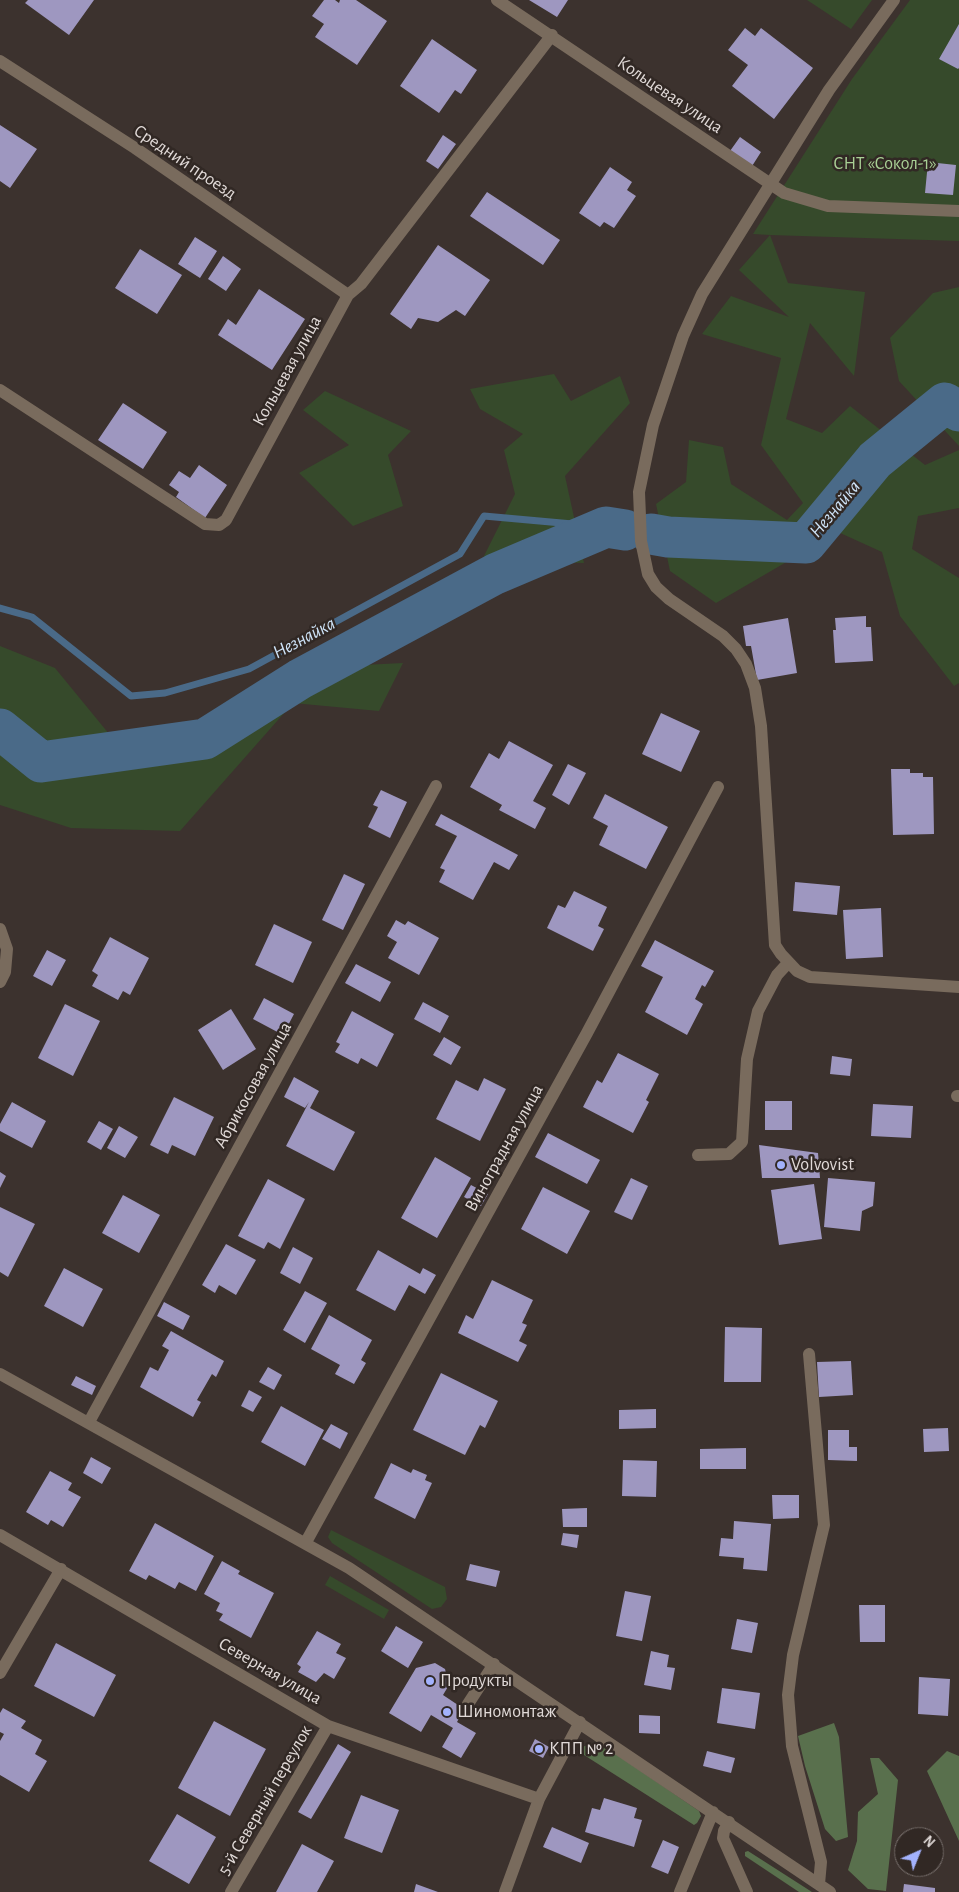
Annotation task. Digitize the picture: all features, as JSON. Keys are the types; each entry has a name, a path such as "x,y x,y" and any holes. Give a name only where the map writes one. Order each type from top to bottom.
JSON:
{"street":[{"name":"Кольцевая улица","path":"497,0 552,35 784,193 828,206 959,212"},
{"path":"894,0 829,90 769,183 702,294 683,336 653,425 639,492 641,541 648,574 656,587 669,599 723,636 736,649 746,664 755,688 761,736 775,945 788,963 797,971 810,977 959,987"},
{"name":"Кольцевая улица","path":"0,390 205,524 219,525 226,520 348,295 361,284 552,35"},
{"name":"Средний проезд","path":"0,60 134,148 348,295"},
{"name":"Абрикосовая улица","path":"89,1422 436,786"},
{"name":"Виноградная улица","path":"306,1542 587,1034 718,787"},
{"path":"0,929 7,949 5,972 0,982"},
{"path":"698,1154 729,1154 742,1142 747,1059 758,1011 777,975 788,963"},
{"path":"809,1354 824,1525 793,1654 788,1694 788,1728 821,1862 819,1884"},
{"path":"0,1374 306,1542 377,1585 830,1892"},
{"name":"Северная улица","path":"0,1535 328,1726 540,1799"},
{"path":"0,1673 60,1569"},
{"path":"468,1704 494,1664"},
{"path":"505,1892 540,1799 580,1722"},
{"name":"5-й Северный переулок","path":"231,1892 328,1726"},
{"path":"680,1892 712,1812"},
{"path":"728,1822 723,1838 747,1892"}],"green space":[{"path":"807,0 872,0 851,29"},
{"name":"СНТ «Сокол-1»","path":"910,0 959,0 959,241 753,234 852,79"},
{"path":"770,235 788,283 865,292 854,376 810,323 786,419 822,433 850,406 925,465 959,450 959,508 918,516 912,549 959,578 959,683 954,686 900,616 882,552 838,532 716,603 670,571 656,504 686,482 689,440 723,447 731,484 787,520 803,503 761,445 781,358 702,334 731,296 789,317 739,270"},
{"path":"959,287 959,446 899,381 890,338 933,293"},
{"path":"554,374 571,401 620,376 630,403 565,476 584,563 482,560 515,494 504,450 523,434 480,409 470,389"},
{"path":"325,391 411,431 388,455 403,506 353,526 299,473 349,445 303,410"},
{"path":"0,646 55,668 137,768 283,669 403,663 379,711 293,703 180,831 71,828 0,805"},
{"path":"331,1530 445,1587 447,1599 441,1607 432,1609 332,1543 328,1537"},
{"path":"330,1576 389,1610 384,1619 325,1585"},
{"path":"834,1723 839,1737 848,1837 836,1841 825,1829 805,1766 798,1736"},
{"path":"597,1741 699,1811 701,1816 697,1823 694,1825 584,1755 580,1748"},
{"path":"947,1751 959,1756 959,1841 927,1771"},
{"path":"870,1758 879,1758 898,1780 886,1891 868,1889 848,1870 857,1841 858,1812 878,1794"},
{"path":"748,1851 812,1892 799,1892 745,1856 745,1852"}],"building":[{"path":"28,0 94,0 69,35 25,3"},
{"path":"324,0 335,0 339,3 340,0 356,0 387,21 357,65 315,37 324,24 312,16"},
{"path":"529,0 568,0 557,17"},
{"path":"959,24 959,68 958,69 939,59"},
{"path":"745,28 755,36 761,28 813,68 774,119 732,86 748,65 728,50"},
{"path":"432,39 477,70 461,94 455,90 439,113 400,86"},
{"path":"0,125 37,149 10,188 0,181"},
{"path":"443,135 456,144 438,169 426,161"},
{"path":"740,137 761,152 747,174 725,158"},
{"path":"928,162 956,165 953,195 925,193"},
{"path":"610,167 632,182 627,190 636,196 614,228 604,222 600,227 579,213"},
{"path":"487,192 560,240 543,265 470,216"},
{"path":"195,237 217,251 200,278 178,264"},
{"path":"438,245 490,280 465,316 456,310 438,322 418,318 411,329 390,314"},
{"path":"140,249 182,275 157,314 115,288"},
{"path":"223,256 241,269 226,291 208,279"},
{"path":"259,289 305,319 272,370 218,335 228,319 236,325"},
{"path":"123,403 167,432 143,469 98,440"},
{"path":"199,465 227,485 205,518 176,497 179,492 169,485 179,471 190,478"},
{"path":"866,616 866,627 871,627 873,661 835,663 833,630 836,630 835,618"},
{"path":"788,618 797,673 757,680 751,646 746,646 743,626"},
{"path":"661,713 700,731 681,772 642,754"},
{"path":"509,741 553,765 533,801 546,808 535,829 499,810 502,805 470,787 489,753 499,759"},
{"path":"568,764 586,773 569,805 552,795"},
{"path":"891,769 910,769 910,773 923,773 923,777 933,777 934,834 893,835"},
{"path":"381,790 407,802 390,838 368,827 378,807 373,805"},
{"path":"605,794 668,827 646,869 599,845 608,826 593,818"},
{"path":"441,814 518,855 509,870 494,862 473,900 439,882 445,870 440,868 457,836 435,825"},
{"path":"344,874 365,884 343,930 322,920"},
{"path":"795,882 840,886 837,915 793,911"},
{"path":"574,891 607,907 598,926 604,929 593,951 547,928 558,905 565,908"},
{"path":"881,908 883,957 846,959 843,910"},
{"path":"396,920 405,925 408,921 439,938 419,975 388,958 397,942 387,936"},
{"path":"274,924 312,942 293,983 255,965"},
{"path":"110,937 149,958 130,995 123,991 118,1000 92,986 98,975 92,971"},
{"path":"655,940 714,971 705,987 702,985 695,999 703,1004 687,1035 645,1012 663,977 641,966"},
{"path":"47,950 66,960 52,986 33,976"},
{"path":"356,964 391,982 380,1002 345,983"},
{"path":"264,998 294,1014 283,1035 253,1019"},
{"path":"423,1002 449,1016 440,1033 414,1019"},
{"path":"65,1004 100,1021 73,1076 38,1058"},
{"path":"231,1009 256,1049 223,1070 198,1030"},
{"path":"352,1011 394,1034 377,1067 361,1058 358,1064 335,1052 340,1044 336,1042"},
{"path":"444,1037 461,1047 451,1065 433,1055"},
{"path":"618,1053 659,1074 646,1100 649,1102 633,1133 583,1107 597,1080 602,1083"},
{"path":"832,1056 852,1059 850,1076 830,1074"},
{"path":"294,1077 319,1091 310,1108 355,1132 334,1171 286,1146 309,1102 305,1108 284,1097"},
{"path":"484,1078 506,1089 480,1141 436,1119 456,1080 478,1091"},
{"path":"174,1097 214,1117 195,1156 172,1145 168,1154 150,1145"},
{"path":"765,1101 792,1101 792,1130 765,1130"},
{"path":"12,1102 46,1121 32,1148 0,1131 0,1124"},
{"path":"873,1104 913,1106 911,1138 871,1136"},
{"path":"99,1121 113,1129 101,1150 87,1142"},
{"path":"119,1126 138,1137 125,1158 107,1148"},
{"path":"548,1133 600,1160 587,1184 535,1157"},
{"path":"759,1145 818,1153 820,1178 762,1178"},
{"path":"435,1157 471,1178 437,1238 401,1218"},
{"path":"0,1172 6,1176 0,1188"},
{"path":"631,1178 648,1186 632,1220 614,1212"},
{"path":"828,1178 875,1182 873,1206 862,1211 860,1231 824,1227"},
{"path":"268,1179 305,1199 280,1249 268,1242 264,1249 238,1236"},
{"path":"814,1184 822,1239 779,1245 771,1190"},
{"path":"471,1185 488,1194 481,1206 464,1197"},
{"path":"543,1187 590,1211 567,1254 521,1229"},
{"path":"123,1195 160,1215 139,1253 102,1233"},
{"path":"0,1207 35,1224 8,1277 0,1272"},
{"path":"226,1244 256,1260 236,1295 219,1285 215,1293 202,1285"},
{"path":"293,1247 313,1258 300,1284 280,1273"},
{"path":"378,1250 420,1274 423,1268 436,1275 425,1294 409,1285 395,1311 356,1290"},
{"path":"64,1268 103,1289 83,1327 44,1306"},
{"path":"492,1280 533,1300 522,1323 527,1325 519,1341 527,1345 518,1362 458,1333 466,1315 473,1319"},
{"path":"305,1291 327,1303 305,1343 283,1330"},
{"path":"164,1302 190,1316 183,1330 157,1316"},
{"path":"329,1315 372,1340 361,1360 366,1363 354,1384 335,1374 340,1365 311,1349"},
{"path":"725,1327 762,1328 761,1382 724,1382"},
{"path":"171,1331 224,1361 216,1377 212,1374 197,1400 201,1402 193,1417 140,1387 150,1367 158,1371 169,1350 162,1346"},
{"path":"851,1361 853,1395 819,1397 817,1362"},
{"path":"268,1367 282,1375 274,1390 259,1382"},
{"path":"441,1373 498,1401 485,1428 480,1425 465,1455 413,1430"},
{"path":"76,1376 96,1386 92,1395 71,1385"},
{"path":"249,1390 262,1397 253,1412 241,1406"},
{"path":"281,1406 324,1430 305,1466 261,1442"},
{"path":"656,1409 656,1428 619,1429 619,1410"},
{"path":"331,1424 348,1433 340,1449 322,1439"},
{"path":"948,1428 949,1451 924,1452 923,1429"},
{"path":"828,1430 849,1430 849,1447 857,1447 857,1461 828,1460"},
{"path":"746,1448 746,1469 700,1469 700,1449"},
{"path":"91,1457 111,1468 102,1484 83,1473"},
{"path":"623,1460 657,1461 656,1497 622,1496"},
{"path":"391,1463 411,1473 413,1469 427,1475 425,1480 432,1483 415,1519 374,1498"},
{"path":"50,1471 72,1483 68,1490 81,1497 63,1527 51,1520 48,1525 26,1512"},
{"path":"772,1495 799,1495 799,1518 773,1519"},
{"path":"587,1508 587,1527 563,1527 562,1509"},
{"path":"734,1521 771,1524 767,1571 743,1569 744,1558 719,1556 721,1538 733,1539"},
{"path":"155,1523 214,1556 196,1591 179,1582 175,1589 149,1575 146,1580 129,1571"},
{"path":"563,1533 579,1535 577,1548 561,1545"},
{"path":"222,1561 240,1571 238,1574 274,1593 251,1638 219,1620 223,1614 216,1611 220,1603 204,1594"},
{"path":"470,1564 500,1571 496,1587 466,1580"},
{"path":"625,1591 651,1596 642,1641 616,1636"},
{"path":"859,1605 885,1605 885,1642 860,1642"},
{"path":"737,1619 758,1623 752,1653 731,1649"},
{"path":"396,1626 423,1642 408,1668 381,1651"},
{"path":"317,1631 341,1644 336,1653 346,1658 334,1679 324,1673 316,1682 298,1672 301,1667 297,1664"},
{"path":"56,1643 116,1675 94,1717 34,1686"},
{"path":"651,1651 669,1655 667,1667 675,1668 671,1690 644,1685"},
{"path":"435,1663 445,1669 449,1685 443,1695 464,1709 457,1722 476,1733 461,1758 442,1747 453,1728 431,1715 421,1732 389,1713 416,1668"},
{"path":"919,1677 950,1679 948,1716 918,1714"},
{"path":"722,1688 760,1693 755,1729 717,1723"},
{"path":"3,1708 26,1721 21,1728 42,1740 35,1754 47,1761 29,1792 0,1775 0,1741 4,1734 0,1732 0,1713"},
{"path":"639,1715 660,1716 660,1734 639,1733"},
{"path":"214,1721 266,1749 230,1816 178,1788"},
{"name":"КПП № 2","path":"535,1739 549,1747 543,1758 529,1751"},
{"path":"338,1744 351,1752 311,1819 298,1812"},
{"path":"707,1751 735,1758 731,1773 703,1766"},
{"path":"361,1795 399,1810 382,1853 344,1838"},
{"path":"604,1798 637,1808 634,1818 642,1820 634,1847 585,1832 592,1808 600,1810"},
{"path":"177,1814 216,1837 189,1884 149,1861"},
{"path":"552,1827 589,1843 581,1863 543,1847"},
{"path":"663,1840 679,1847 668,1874 651,1867"},
{"path":"302,1844 334,1861 317,1892 276,1892"},
{"path":"416,1884 438,1892 414,1892"},
{"path":"904,1884 935,1888 935,1892 903,1892"}],"waterway":[{"name":"Незнайка","path":"651,534 668,537 806,543 875,460 945,403 959,411"},
{"name":"Незнайка","path":"0,608 32,617 131,696 165,693 249,669 460,554 484,516 606,527"},
{"name":"Незнайка","path":"0,729 41,762 205,739 300,679 495,574 606,527 625,530"}],"place":[{"name":"Volvovist","path":"781,1165"},
{"name":"Продукты","path":"430,1681"},
{"name":"Шиномонтаж","path":"447,1712"},
{"name":"КПП № 2","path":"539,1749"}]}
